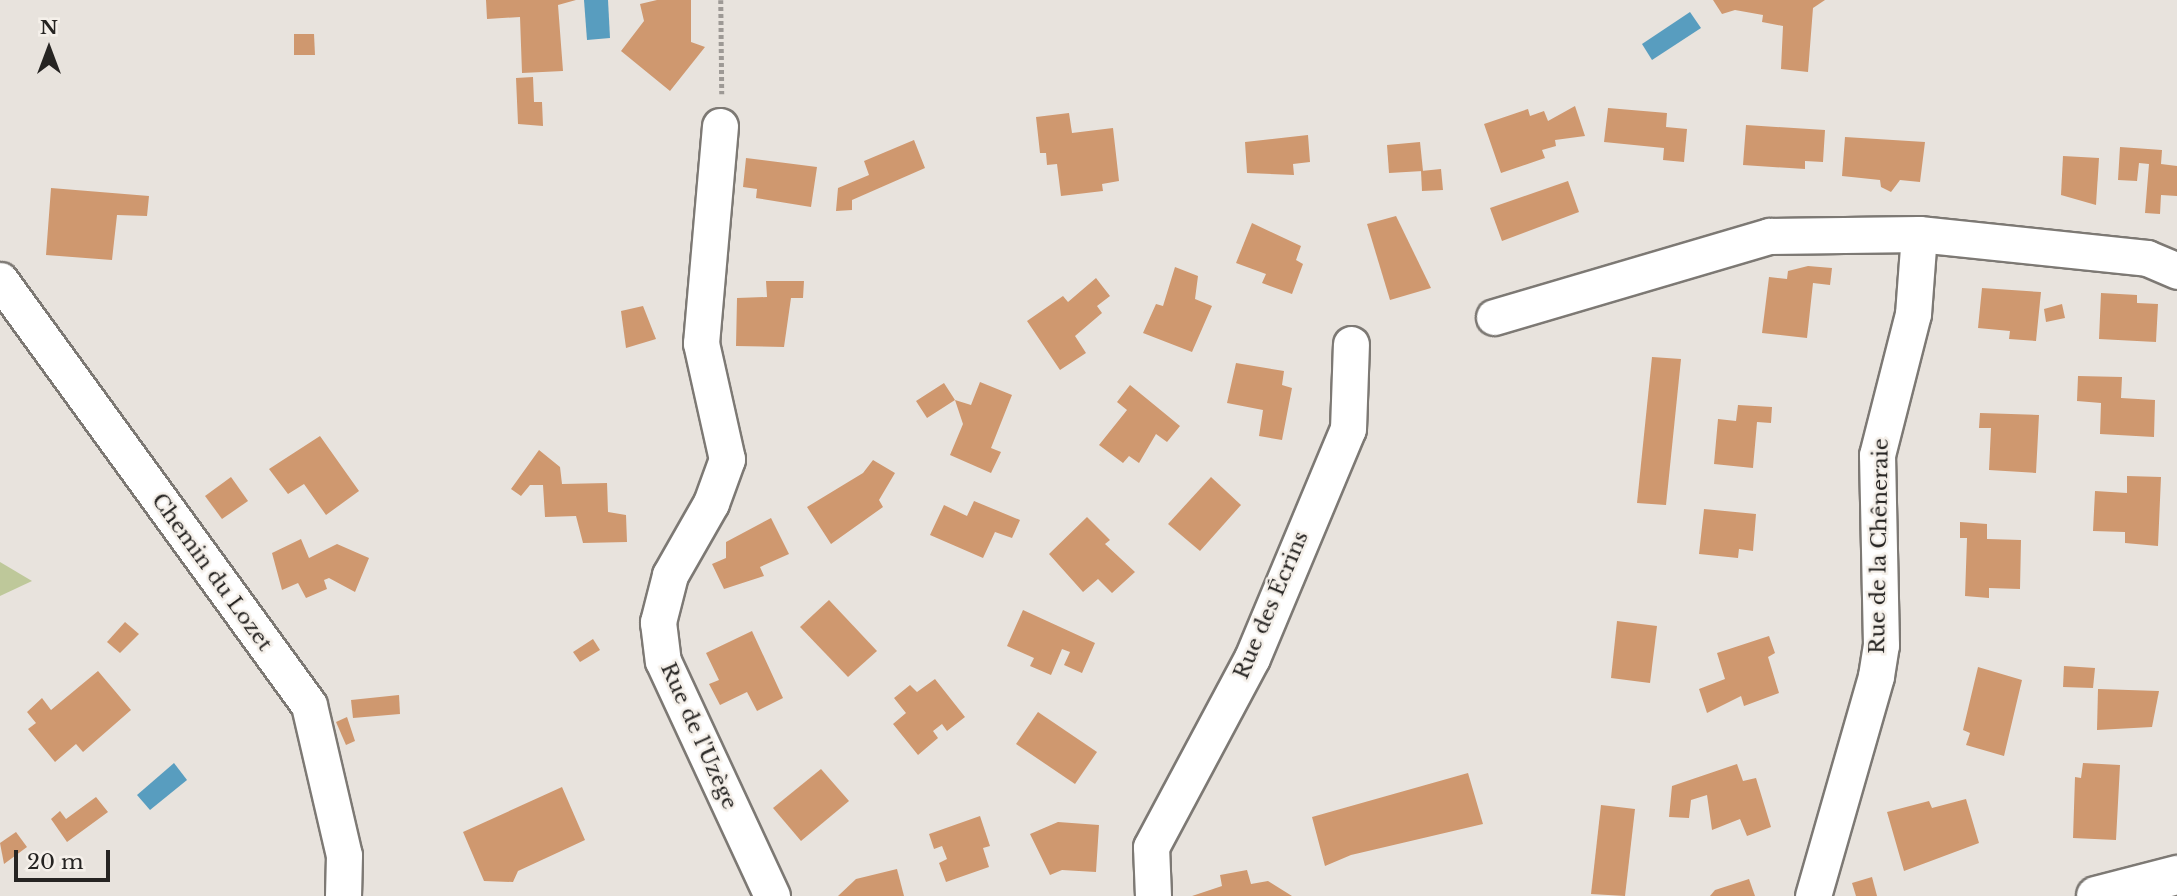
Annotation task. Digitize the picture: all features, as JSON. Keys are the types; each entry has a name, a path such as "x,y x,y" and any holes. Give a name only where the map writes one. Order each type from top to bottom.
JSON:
{"street":[{"name":"Rue de l'Uzège","path":"720,126 702,343 727,458 711,503 670,575 658,622 663,661 772,896"},
{"path":"1494,317 1769,236 1919,234 2147,258 2177,271"},
{"name":"Rue de la Chêneraie","path":"1813,896 1876,676 1881,645 1877,455 1913,314 1919,234"},
{"name":"Chemin du Lozet","path":"0,280 309,705 344,855 343,896"},
{"name":"Rue des Écrins","path":"1153,896 1151,847 1252,658 1349,429 1351,344"},
{"path":"2096,896 2177,875"}],"path":[{"path":"720,126 721,0"}],"green space":[{"path":"0,562 32,581 0,596"}],"water":[{"path":"584,0 608,0 610,38 587,40"},
{"path":"1690,12 1701,28 1652,60 1642,44"},
{"path":"174,763 187,780 150,810 137,795"}],"building":[{"path":"486,0 576,0 558,5 563,71 522,73 520,17 487,19"},
{"path":"657,0 691,0 691,42 705,47 670,91 621,51 644,21 640,4"},
{"path":"1713,0 1825,0 1813,8 1808,72 1781,69 1783,26 1762,22 1763,15 1735,10 1722,14"},
{"path":"294,34 314,34 315,55 294,55"},
{"path":"533,77 534,102 542,102 543,126 518,124 516,78"},
{"path":"1575,106 1585,136 1555,140 1556,146 1542,150 1545,158 1501,173 1484,124 1528,109 1530,116 1544,111 1548,121"},
{"path":"1608,108 1667,113 1666,127 1687,129 1684,162 1663,160 1664,148 1604,142"},
{"path":"1069,113 1072,133 1113,128 1119,181 1102,184 1103,191 1061,196 1057,164 1047,165 1046,153 1040,153 1036,117"},
{"path":"1746,125 1825,130 1823,162 1805,161 1805,169 1743,165"},
{"path":"1308,135 1310,162 1293,164 1294,175 1247,173 1245,142"},
{"path":"1845,137 1925,142 1920,182 1900,180 1891,192 1881,187 1880,180 1842,176"},
{"path":"914,140 925,168 852,200 852,210 836,211 838,188 869,175 864,161"},
{"path":"1420,142 1423,171 1389,173 1387,145"},
{"path":"2120,147 2162,150 2161,164 2177,166 2177,196 2161,195 2160,214 2145,213 2149,164 2139,163 2137,181 2118,180"},
{"path":"2063,156 2099,158 2096,205 2061,195"},
{"path":"746,158 817,167 811,207 756,198 757,189 743,187"},
{"path":"1441,169 1443,190 1422,191 1421,171"},
{"path":"1568,181 1579,212 1502,241 1490,208"},
{"path":"51,188 149,196 147,216 117,215 112,260 46,255"},
{"path":"1396,216 1431,288 1390,300 1367,224"},
{"path":"1252,223 1301,246 1296,260 1303,264 1292,294 1262,283 1266,274 1236,263"},
{"path":"1808,266 1832,268 1830,285 1813,283 1807,338 1762,333 1769,277 1787,279 1788,271"},
{"path":"1175,267 1198,276 1195,299 1212,306 1192,352 1143,333 1156,304 1163,306"},
{"path":"1096,278 1110,296 1097,306 1102,313 1075,336 1086,353 1060,370 1027,321 1063,296 1068,302"},
{"path":"766,281 804,281 803,298 791,298 784,347 736,346 737,298 767,297"},
{"path":"1982,288 2041,292 2036,341 2009,339 2010,331 1978,328"},
{"path":"2101,293 2137,295 2137,303 2158,304 2156,342 2099,339"},
{"path":"2062,304 2065,318 2046,322 2044,309"},
{"path":"643,306 656,339 626,348 621,311"},
{"path":"1652,357 1681,359 1666,505 1637,503"},
{"path":"1236,363 1284,371 1282,385 1292,388 1282,440 1259,436 1263,410 1227,403"},
{"path":"2078,376 2122,377 2121,398 2155,400 2154,437 2100,434 2101,403 2077,401"},
{"path":"980,382 1012,395 991,448 1001,452 991,473 950,455 963,424 955,400 971,405"},
{"path":"944,383 955,400 927,418 916,401"},
{"path":"1130,385 1180,426 1167,442 1156,434 1139,463 1129,456 1123,463 1099,445 1127,410 1117,402"},
{"path":"1738,405 1772,407 1771,423 1757,422 1753,468 1714,464 1718,419 1736,421"},
{"path":"1980,413 2039,415 2036,473 1989,470 1991,428 1979,428"},
{"path":"320,436 359,491 326,515 304,484 288,494 269,469"},
{"path":"539,450 560,467 562,484 607,483 608,512 626,515 627,542 583,543 576,516 545,517 543,485 530,485 521,496 511,489"},
{"path":"873,460 895,473 879,500 883,507 831,544 807,507 863,473"},
{"path":"2127,476 2161,477 2158,546 2125,543 2125,532 2093,531 2095,491 2127,493"},
{"path":"231,477 248,501 222,519 205,496"},
{"path":"1211,477 1241,505 1200,551 1168,524"},
{"path":"974,501 1020,520 1012,538 995,532 983,558 930,535 944,505 967,516"},
{"path":"1704,509 1756,514 1753,551 1739,549 1738,558 1699,554"},
{"path":"1087,517 1110,540 1105,544 1135,572 1112,593 1098,579 1083,592 1049,554"},
{"path":"771,518 789,554 760,567 764,576 724,589 712,564 726,558 726,542"},
{"path":"1960,522 1987,524 1987,539 2021,540 2020,589 1989,588 1989,598 1965,596 1967,538 1960,538"},
{"path":"301,539 309,558 337,544 369,558 355,592 329,578 324,580 327,589 306,598 298,583 282,590 272,553"},
{"path":"829,600 877,651 848,677 800,627"},
{"path":"1023,610 1095,643 1082,673 1064,665 1070,652 1062,649 1051,675 1030,666 1034,658 1007,646"},
{"path":"1617,621 1657,626 1650,683 1611,678"},
{"path":"125,622 139,634 120,653 107,642"},
{"path":"752,631 783,698 757,711 747,692 720,705 709,684 719,680 706,653"},
{"path":"1769,636 1775,653 1768,657 1779,693 1744,706 1741,696 1707,713 1699,689 1725,679 1717,653"},
{"path":"593,639 600,650 580,662 573,652"},
{"path":"2064,666 2095,668 2093,688 2063,687"},
{"path":"1978,667 2022,680 2004,756 1966,745 1970,733 1963,730"},
{"path":"98,671 131,710 83,752 76,744 55,762 28,729 36,723 27,712 42,698 51,710"},
{"path":"935,679 965,717 947,731 942,724 933,731 938,738 918,755 893,724 906,713 894,698 910,685 917,692"},
{"path":"2098,689 2159,691 2152,727 2097,730"},
{"path":"399,695 400,714 353,718 351,700"},
{"path":"1038,712 1097,752 1075,784 1016,744"},
{"path":"347,717 355,741 346,745 336,722"},
{"path":"2083,763 2120,765 2116,840 2073,838 2075,777 2081,778"},
{"path":"1737,764 1743,781 1756,778 1771,827 1747,836 1740,819 1712,830 1707,795 1691,800 1689,818 1669,817 1672,786"},
{"path":"821,769 849,801 801,841 773,808"},
{"path":"1468,773 1483,824 1351,855 1325,866 1312,817"},
{"path":"562,787 585,840 518,871 513,882 484,881 463,832"},
{"path":"96,797 108,812 67,842 51,819 60,811 66,819"},
{"path":"1966,799 1979,843 1904,871 1887,812 1929,801 1932,808"},
{"path":"1601,805 1635,809 1625,896 1591,894"},
{"path":"980,816 990,846 983,848 989,867 946,882 939,863 947,859 942,846 934,849 929,834"},
{"path":"1058,822 1099,825 1096,872 1062,870 1050,875 1030,834"},
{"path":"16,832 27,847 4,864 0,843"},
{"path":"897,869 904,896 838,896 856,879"},
{"path":"1247,870 1251,884 1268,881 1292,896 1192,896 1222,886 1220,875"},
{"path":"1872,877 1877,896 1856,896 1852,883"},
{"path":"1749,879 1755,896 1710,896 1715,890"}]}
